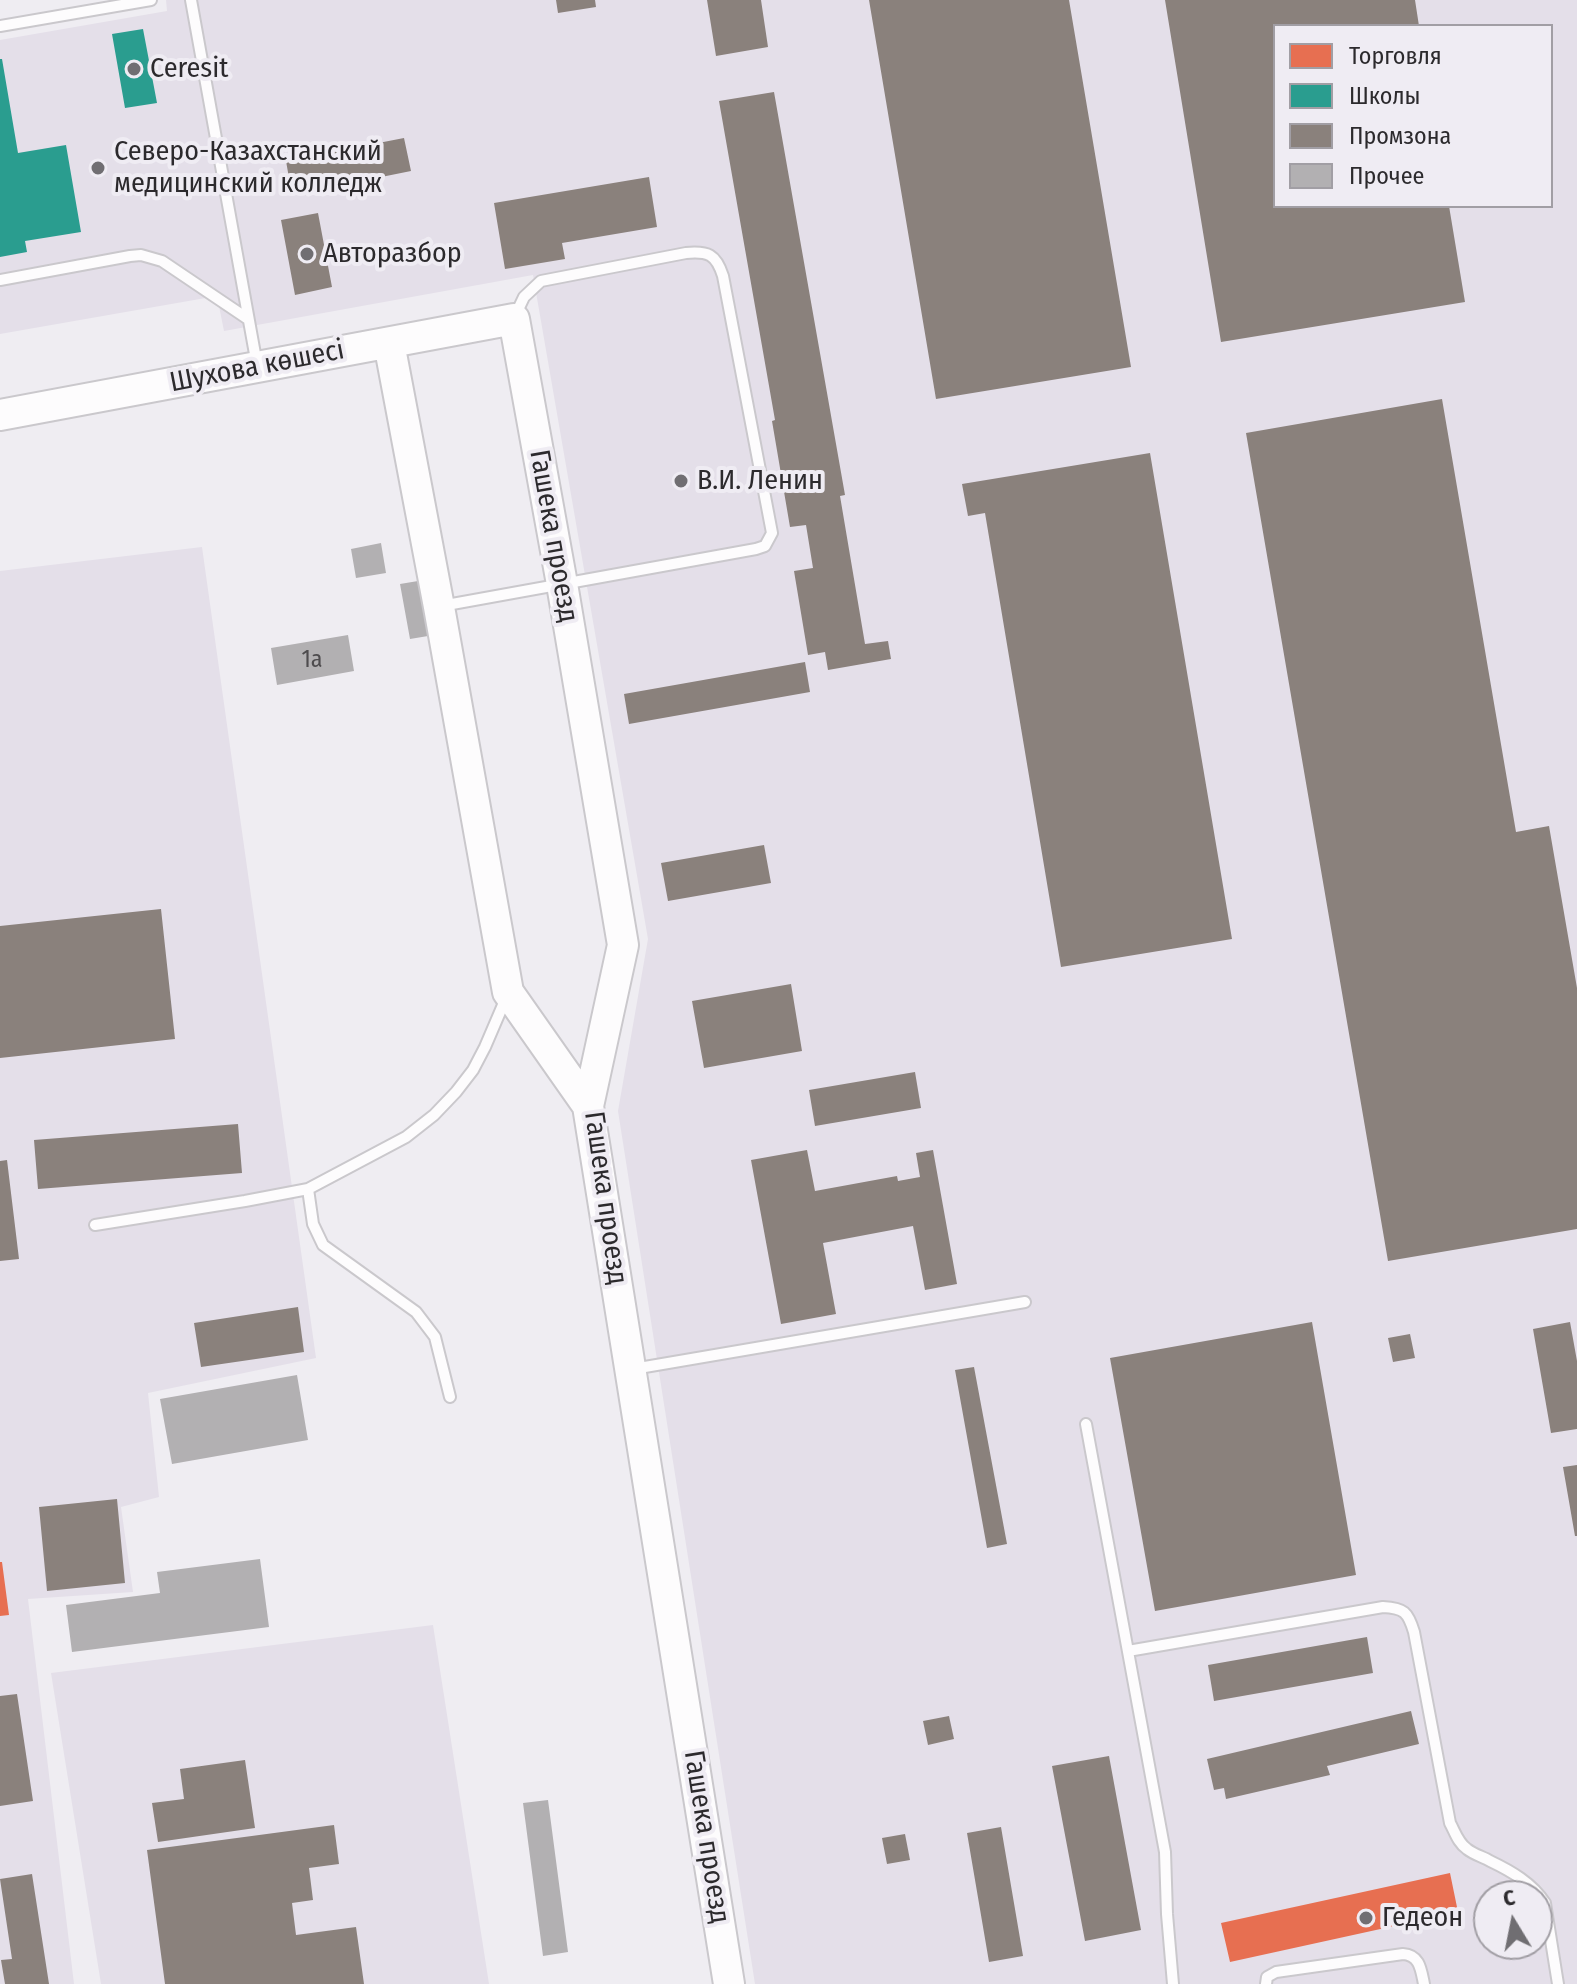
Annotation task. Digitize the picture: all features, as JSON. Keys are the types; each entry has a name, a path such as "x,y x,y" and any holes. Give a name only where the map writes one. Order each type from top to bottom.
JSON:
{"street":[{"name":"Шухова көшесі","path":"0,415 514,319"},
{"name":"Гашека проезд","path":"514,319 623,945 588,1106 729,1984"},
{"path":"389,343 508,992 588,1106"}],"lane":[{"path":"0,26 151,0"},
{"path":"191,0 257,367"},
{"path":"439,607 756,549 765,546 772,533 723,276 712,256 699,252 686,253 541,281 524,297 514,319"},
{"path":"0,280 141,255 162,261 248,319"},
{"path":"95,1225 308,1189 406,1137 434,1115 473,1070 508,992"},
{"path":"308,1189 313,1224 323,1245 416,1312 435,1337 450,1397"},
{"path":"631,1370 1025,1302"},
{"path":"1086,1424 1165,1852 1173,1984"},
{"path":"1128,1651 1383,1607 1405,1611 1414,1632 1450,1823 1458,1841 1468,1850 1499,1865 1538,1891 1545,1903 1558,1984"},
{"path":"1266,1984 1267,1977 1276,1972 1403,1954 1410,1955 1419,1963 1424,1984"}],"shaded area":[{"path":"166,0 1577,0 1577,1984 755,1984 618,1111 648,939 533,275 224,331 217,296 0,334 0,40 167,11"},
{"path":"202,547 316,1358 148,1393 159,1497 121,1507 133,1592 28,1599 74,1984 0,1984 0,571"},
{"path":"433,1625 489,1984 101,1984 51,1673"}],"building: Торговля":[{"path":"0,1562 9,1615 0,1616"},
{"path":"1450,1873 1458,1912 1230,1962 1221,1923"}],"building: Школы":[{"name":"Ceresit","path":"143,29 157,103 125,108 112,34"},
{"path":"0,59 18,153 66,145 81,232 25,241 27,252 0,257"}],"building: Промзона":[{"path":"556,0 595,0 596,7 558,13"},
{"path":"707,0 761,0 768,47 716,56"},
{"path":"869,0 1069,0 1131,367 936,399"},
{"path":"1165,0 1415,0 1419,24 1273,24 1273,208 1449,208 1465,302 1221,342"},
{"path":"774,92 845,495 840,496 865,644 888,641 891,659 828,670 825,652 808,655 794,571 813,568 806,525 790,527 772,421 775,420 719,101"},
{"path":"404,138 411,171 292,195 286,161"},
{"path":"649,177 657,227 562,243 565,259 505,269 494,203"},
{"name":"Авторазбор","path":"318,213 332,287 295,295 281,220"},
{"path":"1442,399 1516,832 1549,826 1577,988 1577,1229 1388,1261 1246,433"},
{"path":"1150,453 1232,939 1061,967 985,513 968,516 962,484"},
{"path":"805,662 810,692 629,724 624,694"},
{"path":"764,845 771,883 668,901 661,863"},
{"path":"161,909 175,1039 0,1058 0,926"},
{"path":"791,984 802,1051 704,1068 692,1001"},
{"path":"915,1072 921,1108 815,1126 809,1090"},
{"path":"238,1124 242,1173 38,1189 34,1140"},
{"path":"807,1150 815,1191 897,1176 898,1181 920,1177 916,1153 933,1150 957,1284 925,1290 913,1226 823,1243 836,1314 781,1324 751,1160"},
{"path":"7,1160 19,1259 0,1261 0,1161"},
{"path":"298,1307 304,1352 201,1367 194,1323"},
{"path":"1312,1322 1356,1575 1155,1611 1110,1358"},
{"path":"1570,1322 1577,1361 1577,1429 1551,1433 1533,1329"},
{"path":"1410,1334 1415,1358 1393,1362 1388,1338"},
{"path":"974,1367 1007,1544 987,1548 955,1370"},
{"path":"1577,1465 1577,1536 1575,1536 1563,1467"},
{"path":"117,1499 125,1583 47,1591 39,1507"},
{"path":"1367,1637 1373,1673 1214,1701 1208,1665"},
{"path":"17,1694 33,1801 0,1806 0,1696"},
{"path":"1411,1711 1419,1744 1327,1766 1330,1775 1226,1799 1224,1788 1214,1790 1207,1759"},
{"path":"949,1716 954,1739 928,1745 923,1721"},
{"path":"1109,1756 1141,1930 1085,1941 1052,1766"},
{"path":"245,1760 255,1828 158,1842 152,1803 184,1799 180,1769"},
{"path":"334,1825 339,1864 309,1868 313,1900 292,1903 296,1935 356,1927 364,1984 165,1984 147,1850"},
{"path":"1001,1827 1023,1956 989,1962 967,1833"},
{"path":"905,1834 910,1860 887,1864 882,1838"},
{"path":"32,1874 49,1984 5,1984 1,1960 12,1959 0,1879"}],"building: Прочее":[{"path":"381,543 386,573 356,578 351,549"},
{"path":"418,581 428,636 410,639 400,584"},
{"path":"348,635 354,671 277,685 271,648"},
{"path":"297,1375 308,1440 172,1464 160,1399"},
{"path":"260,1559 269,1627 72,1652 66,1605 160,1593 157,1572"},
{"path":"548,1800 568,1952 543,1956 523,1803"}],"place":[{"name":"Ceresit","path":"134,69"},
{"name":"Северо-Казахстанский медицинский колледж","path":"98,168"},
{"name":"Авторазбор","path":"307,254"},
{"name":"В.И. Ленин","path":"681,481"},
{"name":"Гедеон","path":"1366,1918"}]}
